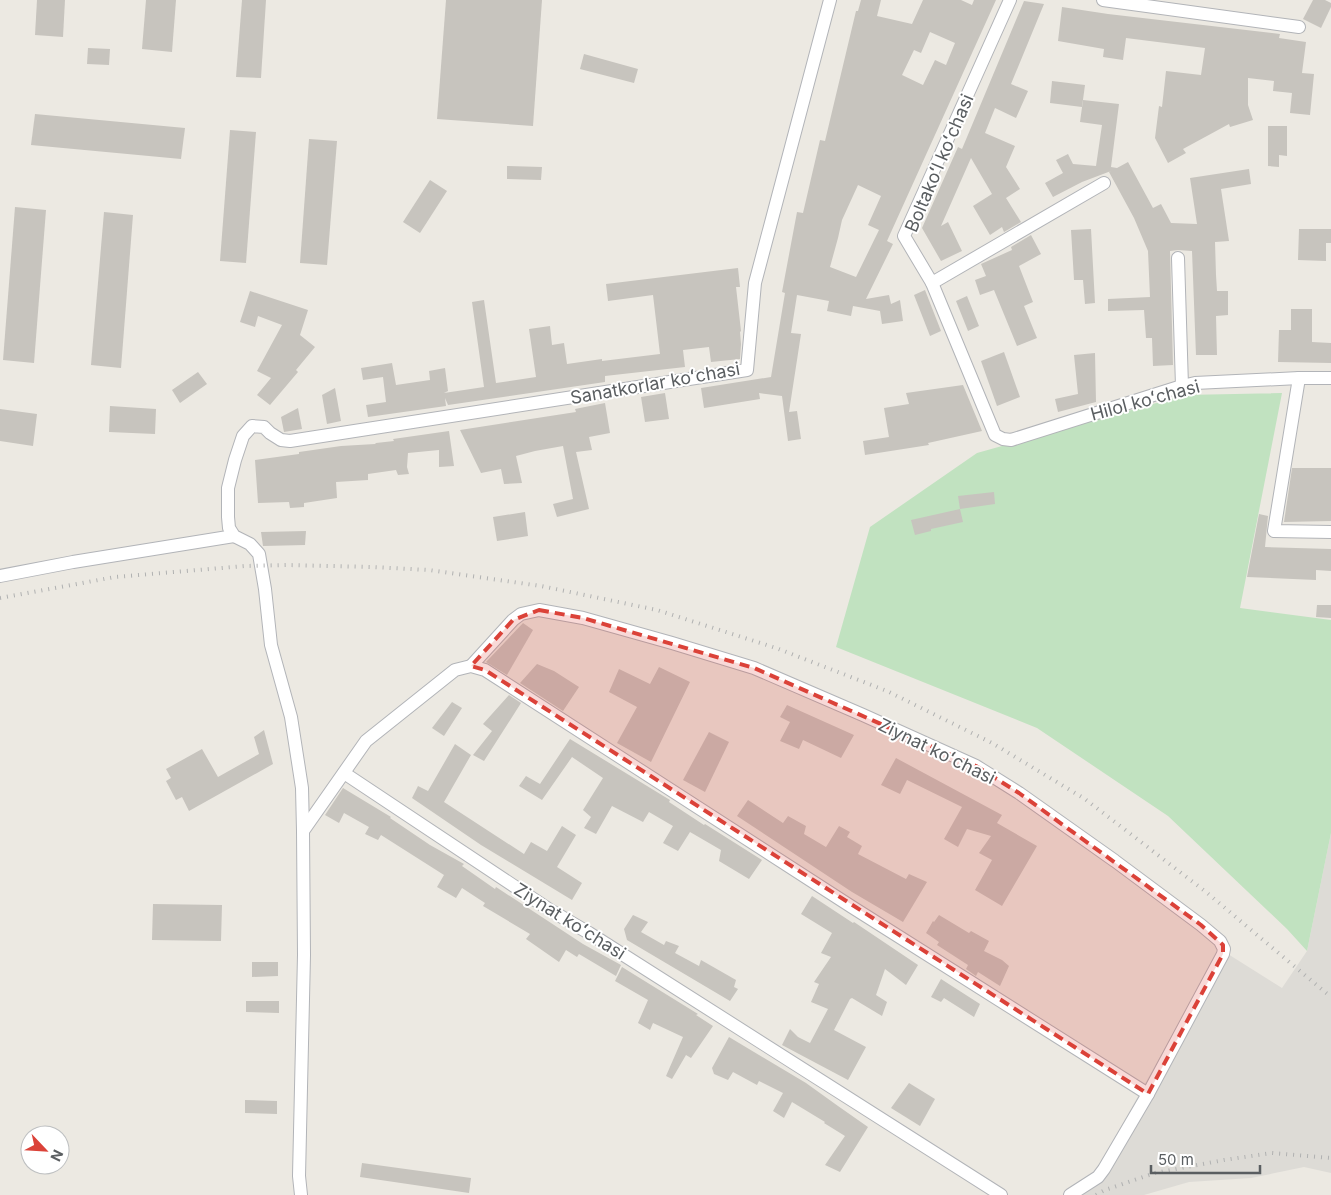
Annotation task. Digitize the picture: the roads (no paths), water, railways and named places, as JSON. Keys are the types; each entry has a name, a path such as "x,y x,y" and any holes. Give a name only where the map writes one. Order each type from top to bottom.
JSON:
{"street":[{"name":"Sanatkorlar koʻchasi","path":"234,536 229,528 228,488 235,460 244,436 252,426 264,427 281,440 290,440 747,370 755,283 830,0"},
{"name":"Boltakoʻl koʻchasi","path":"995,435 932,284 904,236 1010,0"},
{"path":"1103,0 1299,26"},
{"path":"932,284 1104,183"},
{"path":"1178,258 1182,386"},
{"path":"1299,378 1274,531 1331,532"},
{"name":"Hilol koʻchasi","path":"995,435 1011,440 1182,386 1299,378 1331,378"},
{"path":"0,576 234,536 250,544 258,554 265,588 271,645 291,717 302,788 304,955 299,1176 301,1195"},
{"name":"Ziynat koʻchasi","path":"304,831 366,740 454,670 471,666 506,627 521,614 539,610 582,618 754,668 976,766 1019,793 1115,861 1201,926 1223,945 1224,949 1148,1094 1104,1169 1098,1177 1070,1195"},
{"path":"471,666 485,670 852,907 1148,1094"},
{"name":"Ziynat koʻchasi","path":"344,772 550,910 1001,1195"}],"railway":[{"path":"0,598 115,577 245,566 287,565 429,570 541,586 657,610 776,648 887,691 992,743 1085,799 1206,892 1331,997"},
{"path":"1096,1195 1105,1190 1155,1173 1224,1160 1272,1153 1331,1158"}]}
